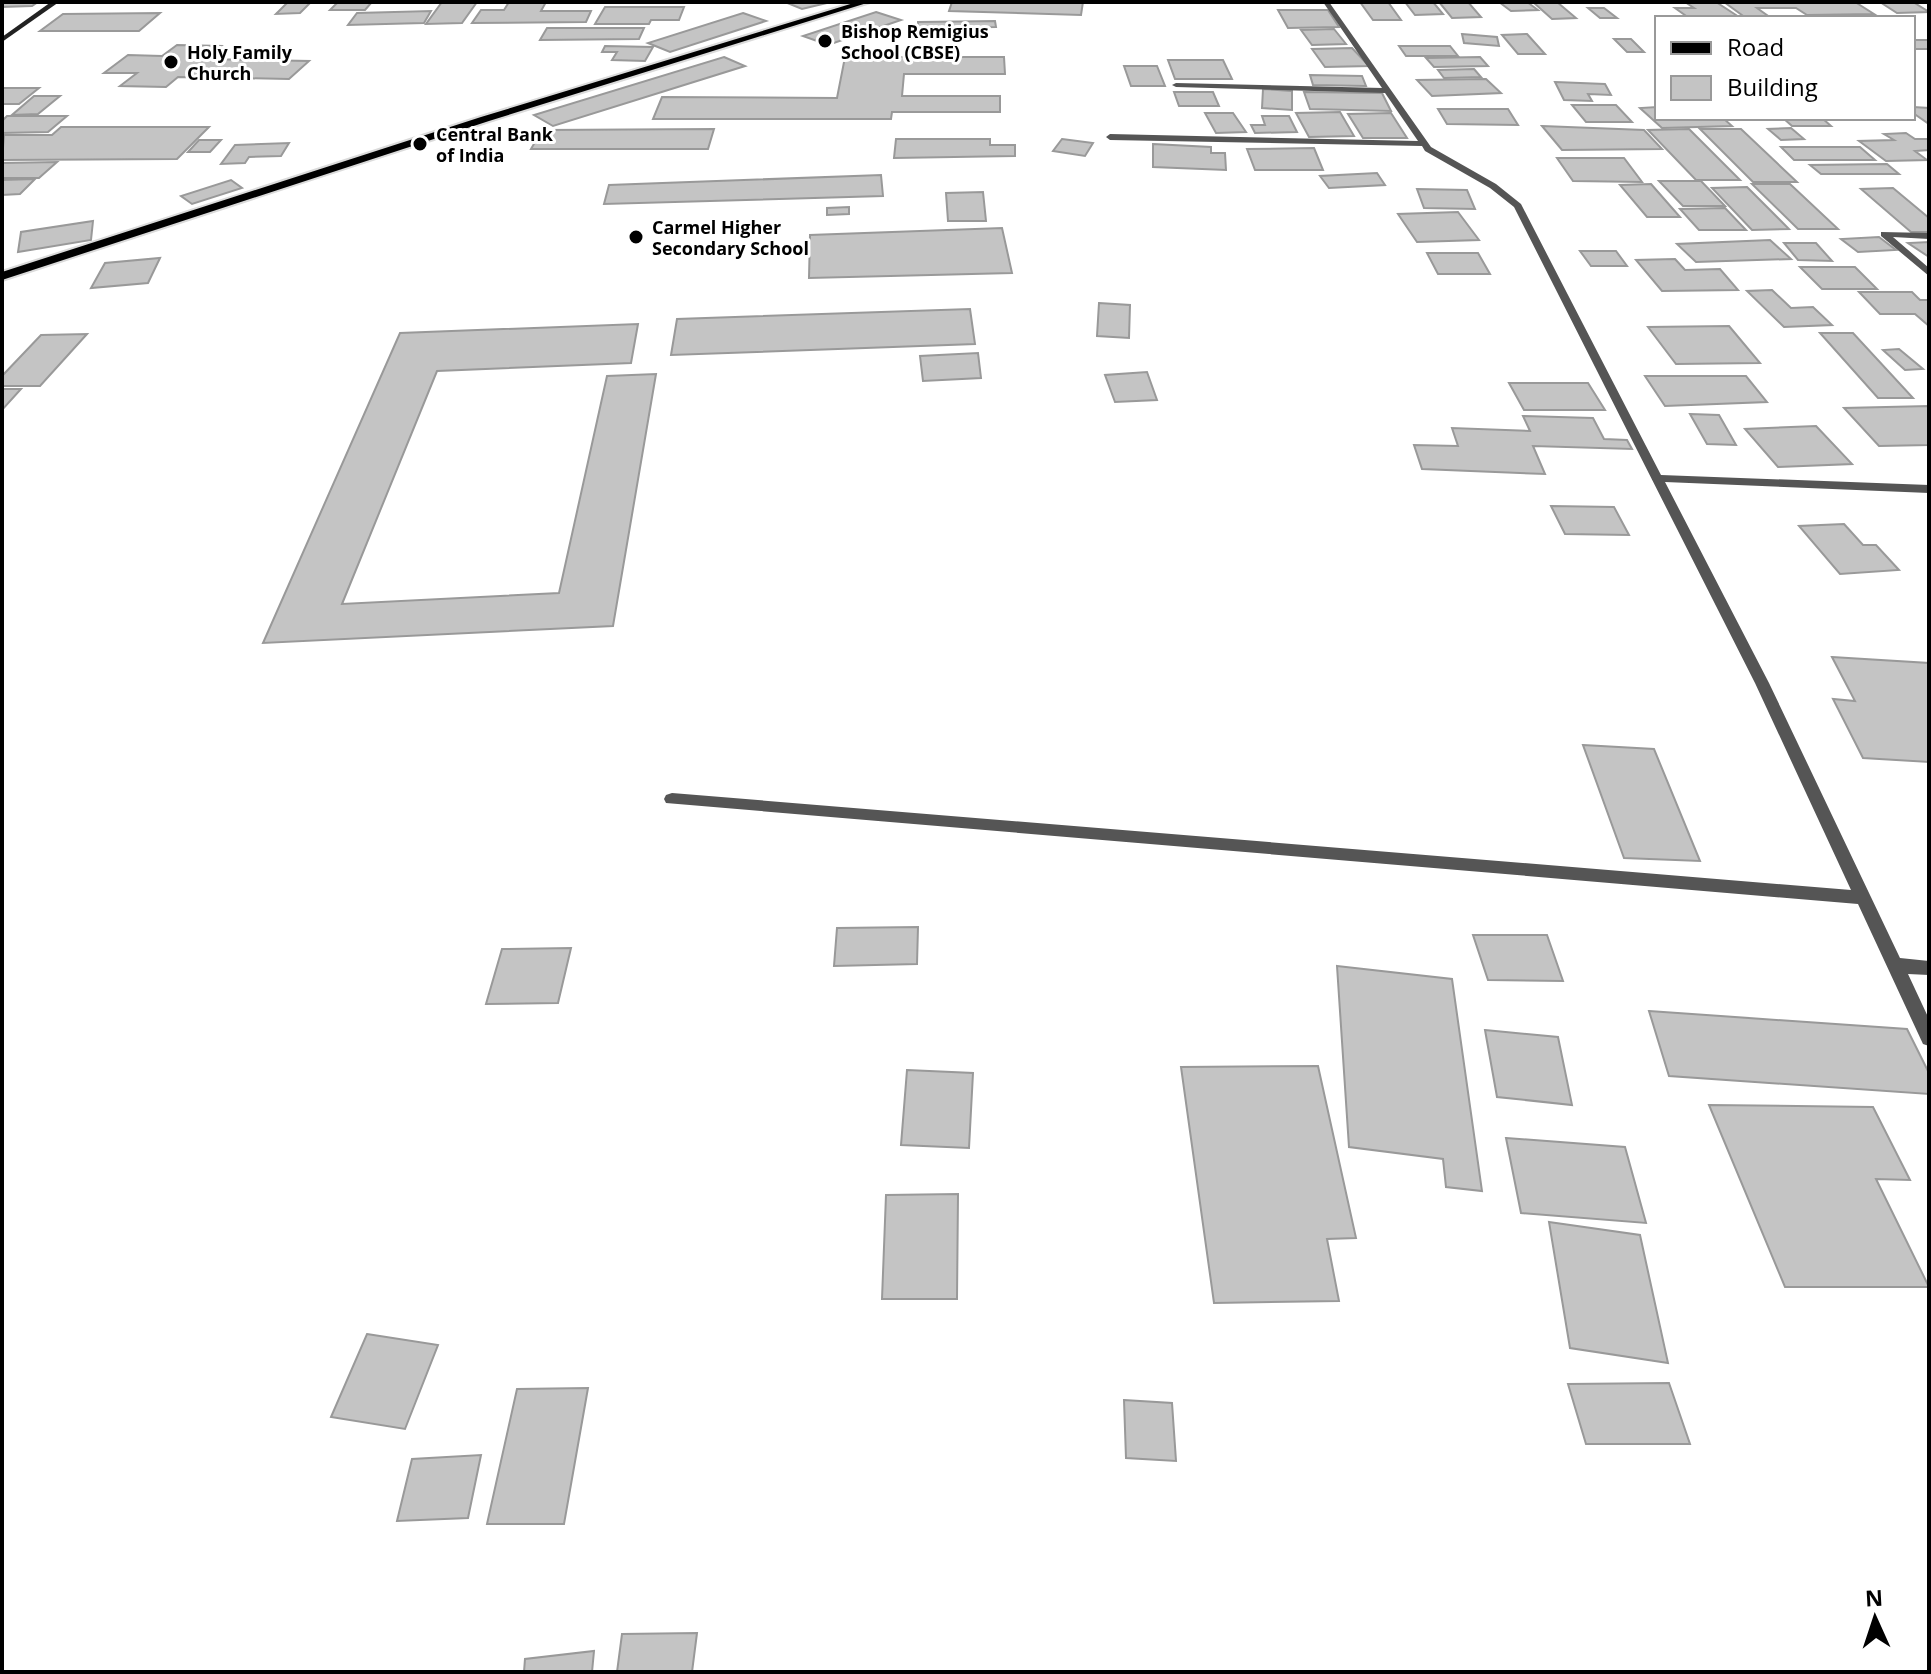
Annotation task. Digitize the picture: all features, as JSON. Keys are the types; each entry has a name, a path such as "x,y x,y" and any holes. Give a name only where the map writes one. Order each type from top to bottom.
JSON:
{"main road":[{"path":"2,276 485,119 866,2"}],"street":[{"path":"2,40 56,2"},
{"path":"1326,2 1436,156 1493,186 1518,206 1762,683 1929,1038"},
{"path":"1176,85 1388,91"},
{"path":"1110,137 1425,144"},
{"path":"1929,236 1884,234 1929,273"},
{"path":"1657,478 1929,489"},
{"path":"672,799 1863,898"},
{"path":"1894,965 1929,968"}],"building":[{"path":"2,2 38,2 32,6 2,7"},
{"path":"288,2 311,2 300,13 276,14"},
{"path":"338,2 372,2 365,10 330,10"},
{"path":"442,2 477,2 462,23 426,24"},
{"path":"509,2 546,2 541,11 591,11 586,22 472,23 481,10 504,10"},
{"path":"785,2 831,2 802,9"},
{"path":"952,2 1083,2 1081,15 949,11"},
{"path":"1360,2 1388,2 1401,20 1373,20"},
{"path":"1405,2 1433,2 1443,14 1415,15"},
{"path":"1439,2 1468,2 1481,17 1452,18"},
{"path":"1499,2 1527,2 1538,10 1511,11"},
{"path":"1533,2 1557,2 1576,18 1552,19"},
{"path":"1685,2 1716,2 1737,16 1686,16 1675,8 1694,8"},
{"path":"1724,2 1855,2 1874,14 1807,15 1796,8 1757,8 1768,16 1743,16"},
{"path":"1880,2 1913,2 1929,12 1897,13"},
{"path":"605,7 684,7 679,20 651,20 649,24 595,24"},
{"path":"1588,8 1604,8 1617,18 1600,18"},
{"path":"1278,10 1328,10 1339,27 1288,28"},
{"path":"431,11 424,23 348,25 357,13"},
{"path":"876,12 901,20 828,45 803,36"},
{"path":"160,13 139,31 40,31 63,14"},
{"path":"743,13 766,21 670,52 648,43"},
{"path":"995,21 996,27 918,28 918,22"},
{"path":"547,28 644,28 639,39 540,40"},
{"path":"1334,29 1346,44 1312,45 1301,30"},
{"path":"1462,34 1497,37 1499,46 1464,43"},
{"path":"1527,34 1545,54 1518,54 1502,35"},
{"path":"1614,39 1631,39 1644,52 1627,52"},
{"path":"1915,40 1929,40 1929,49 1915,49"},
{"path":"177,45 221,46 204,59 309,61 289,79 178,77 166,87 120,86 137,73 104,73 128,55 162,56"},
{"path":"605,46 653,47 645,61 612,60 617,52 602,52"},
{"path":"1399,46 1450,46 1458,56 1406,56"},
{"path":"1352,48 1369,66 1325,67 1312,49"},
{"path":"724,57 745,66 553,126 534,115"},
{"path":"845,57 1004,57 1005,74 904,74 902,96 1000,96 1000,112 892,112 891,119 653,119 662,97 837,98"},
{"path":"1480,57 1488,66 1434,67 1426,58"},
{"path":"1168,60 1223,60 1232,79 1175,79"},
{"path":"1124,66 1157,66 1165,86 1131,86"},
{"path":"1474,69 1481,77 1444,78 1438,70"},
{"path":"1310,75 1362,76 1366,86 1313,85"},
{"path":"1486,79 1501,93 1432,96 1417,80"},
{"path":"1555,82 1605,84 1611,95 1588,94 1592,101 1564,100"},
{"path":"2,88 39,88 19,104 2,104"},
{"path":"1263,89 1292,91 1292,110 1262,108"},
{"path":"1174,92 1213,92 1219,106 1179,106"},
{"path":"1304,92 1382,93 1391,111 1310,109"},
{"path":"34,96 60,96 38,114 12,115"},
{"path":"1572,105 1616,105 1632,122 1586,122"},
{"path":"1655,107 1655,120 1725,120 1732,126 1662,128 1640,108"},
{"path":"1915,107 1929,108 1929,124 1915,114"},
{"path":"1438,109 1508,109 1518,125 1447,124"},
{"path":"1340,112 1354,136 1309,137 1296,113"},
{"path":"1205,113 1233,113 1246,132 1216,133"},
{"path":"1391,113 1407,138 1363,138 1348,114"},
{"path":"7,116 67,116 48,132 2,133 2,121"},
{"path":"1262,116 1289,116 1297,132 1255,133 1251,125 1265,125"},
{"path":"1785,120 1824,120 1831,126 1792,126"},
{"path":"1542,126 1644,130 1662,149 1562,150"},
{"path":"61,127 209,127 177,159 2,160 4,135 52,135"},
{"path":"1791,128 1804,139 1781,140 1768,129"},
{"path":"714,129 708,149 531,149 542,130"},
{"path":"1689,129 1740,180 1696,180 1648,130"},
{"path":"1700,129 1741,129 1797,182 1753,182"},
{"path":"1906,133 1915,139 1929,139 1929,150 1915,151 1927,160 1886,161 1859,141 1894,140 1884,134"},
{"path":"896,139 990,139 990,145 1015,145 1015,156 894,158"},
{"path":"1062,139 1093,143 1085,156 1053,151"},
{"path":"199,140 221,140 210,152 188,152"},
{"path":"289,143 281,156 249,157 245,163 221,164 235,145"},
{"path":"1153,144 1211,147 1211,153 1225,153 1226,170 1153,167"},
{"path":"1781,147 1860,147 1875,160 1794,160"},
{"path":"1314,148 1323,170 1255,170 1247,149"},
{"path":"1557,158 1624,158 1642,182 1573,181"},
{"path":"57,162 39,178 2,178 2,163"},
{"path":"1887,164 1899,174 1821,174 1810,165"},
{"path":"1377,173 1385,185 1329,188 1320,176"},
{"path":"881,175 883,196 604,204 609,185"},
{"path":"35,179 20,194 2,195 2,180"},
{"path":"231,180 242,188 192,204 181,196"},
{"path":"1659,181 1701,181 1725,206 1683,206"},
{"path":"1651,184 1680,217 1647,217 1620,185"},
{"path":"1752,184 1790,184 1838,229 1798,229"},
{"path":"1747,187 1789,229 1752,230 1712,188"},
{"path":"1893,188 1929,218 1929,232 1911,232 1861,189"},
{"path":"1417,189 1467,190 1475,209 1424,208"},
{"path":"983,192 986,221 948,221 946,193"},
{"path":"849,207 849,214 827,215 827,208"},
{"path":"1725,208 1746,230 1699,230 1680,209"},
{"path":"1458,212 1479,240 1417,242 1398,214"},
{"path":"93,221 91,240 18,252 21,232"},
{"path":"1002,228 1012,273 809,278 810,235"},
{"path":"1879,237 1896,250 1858,252 1841,239"},
{"path":"1770,240 1791,259 1696,262 1677,244"},
{"path":"1929,242 1929,257 1908,243"},
{"path":"1784,243 1816,243 1832,261 1798,260"},
{"path":"1580,251 1616,251 1627,266 1591,266"},
{"path":"1427,253 1478,253 1490,274 1438,274"},
{"path":"160,258 148,283 91,288 105,263"},
{"path":"1675,259 1685,270 1720,269 1738,290 1662,291 1636,260"},
{"path":"1800,267 1855,267 1877,289 1822,289"},
{"path":"1772,290 1791,308 1813,307 1832,325 1784,327 1747,291"},
{"path":"1859,292 1912,292 1920,300 1929,300 1929,326 1915,314 1880,314"},
{"path":"1099,303 1130,305 1129,338 1097,336"},
{"path":"970,309 975,344 671,355 677,319"},
{"path":"638,324 631,363 437,371 342,604 559,593 607,376 656,374 613,626 263,643 400,333"},
{"path":"1729,326 1760,363 1676,364 1648,327"},
{"path":"1820,333 1853,333 1913,398 1878,398"},
{"path":"87,334 40,386 2,386 2,376 41,335"},
{"path":"1899,349 1923,369 1905,370 1883,350"},
{"path":"978,353 981,378 923,381 920,356"},
{"path":"1147,372 1157,400 1115,402 1105,375"},
{"path":"1645,376 1746,376 1767,402 1665,406"},
{"path":"1509,383 1588,383 1605,410 1524,410"},
{"path":"2,389 21,389 2,410"},
{"path":"1929,406 1929,445 1879,446 1844,408"},
{"path":"1690,414 1719,415 1736,445 1707,444"},
{"path":"1523,416 1593,418 1604,439 1627,440 1632,449 1533,446 1545,474 1422,469 1414,445 1458,446 1452,428 1530,431"},
{"path":"1816,426 1852,464 1778,467 1745,429"},
{"path":"1551,506 1614,507 1629,535 1565,534"},
{"path":"1844,524 1863,545 1876,545 1899,570 1840,574 1799,526"},
{"path":"1832,657 1929,663 1929,762 1863,758 1833,699 1855,701"},
{"path":"1583,745 1654,749 1700,861 1624,858"},
{"path":"918,927 917,964 834,966 837,928"},
{"path":"1473,935 1547,935 1563,981 1488,980"},
{"path":"571,948 558,1003 486,1004 502,949"},
{"path":"1337,966 1452,979 1482,1191 1446,1187 1443,1159 1349,1147"},
{"path":"1649,1011 1907,1029 1929,1073 1929,1094 1669,1076"},
{"path":"1485,1030 1558,1037 1572,1105 1497,1097"},
{"path":"1318,1066 1356,1238 1327,1239 1339,1301 1214,1303 1181,1067"},
{"path":"907,1070 973,1073 969,1148 901,1145"},
{"path":"1709,1105 1873,1107 1910,1180 1876,1179 1929,1287 1785,1287"},
{"path":"1506,1138 1625,1147 1646,1223 1521,1213"},
{"path":"958,1194 957,1299 882,1299 886,1195"},
{"path":"1549,1222 1640,1235 1668,1363 1570,1348"},
{"path":"367,1334 438,1345 405,1429 331,1417"},
{"path":"1669,1383 1690,1444 1586,1444 1568,1384"},
{"path":"588,1388 564,1524 487,1524 517,1389"},
{"path":"1124,1400 1172,1403 1176,1461 1126,1458"},
{"path":"481,1455 468,1518 397,1521 412,1459"},
{"path":"697,1633 692,1672 617,1672 622,1634"},
{"path":"594,1651 592,1672 524,1672 525,1659"}],"place":[{"name":"Bishop Remigius School (CBSE)","path":"825,41"},
{"name":"Holy Family Church","path":"171,62"},
{"name":"Central Bank of India","path":"420,144"},
{"name":"Carmel Higher Secondary School","path":"636,237"}]}
